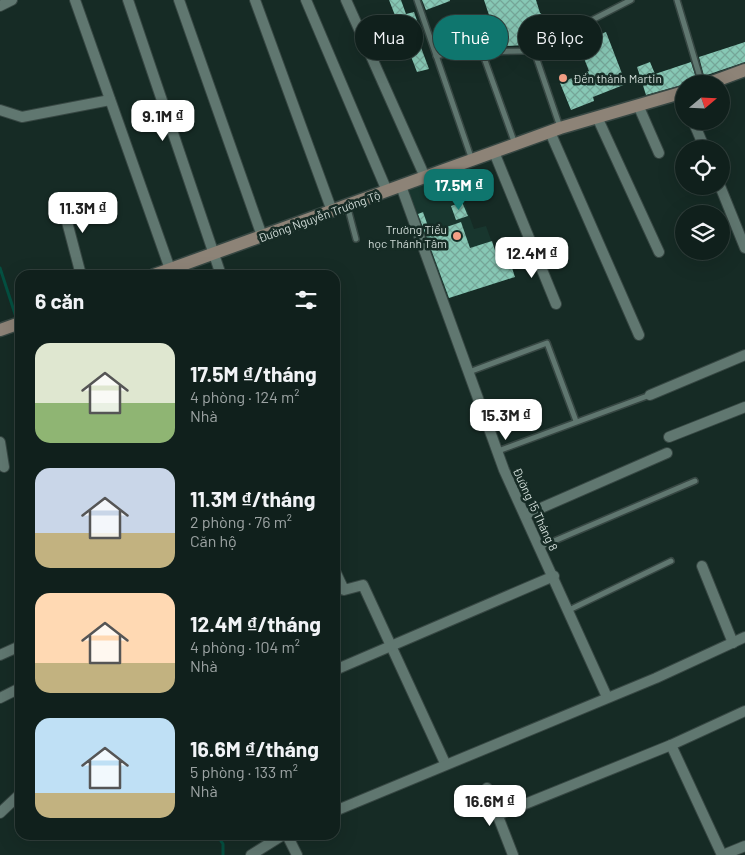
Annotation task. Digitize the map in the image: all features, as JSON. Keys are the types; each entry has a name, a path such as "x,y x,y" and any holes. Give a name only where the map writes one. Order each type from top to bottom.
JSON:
{"main road":[{"path":"730,76 745,70"},
{"name":"Đường Nguyễn Trường Tộ","path":"170,269 555,130 675,96"}],"street":[{"path":"0,6 12,0"},
{"path":"75,0 170,269"},
{"path":"128,0 219,270"},
{"path":"179,0 262,236"},
{"path":"255,0 332,211"},
{"path":"306,0 387,191"},
{"path":"346,0 425,177"},
{"path":"0,110 22,116 110,100"},
{"path":"638,105 659,153"},
{"path":"597,117 659,252"},
{"path":"555,130 639,335"},
{"path":"494,152 556,304"},
{"name":"Đường 15 Tháng 8","path":"401,186 497,451 607,697"},
{"path":"724,195 742,235 745,248"},
{"path":"61,199 80,270"},
{"path":"650,395 745,355"},
{"path":"669,437 745,408"},
{"path":"0,442 4,467"},
{"path":"525,515 667,454"},
{"path":"702,566 732,642"},
{"path":"340,668 554,576"},
{"path":"340,582 344,590 363,585 392,644 445,763"},
{"path":"340,809 745,637"},
{"path":"0,655 15,648"},
{"path":"0,698 15,690"},
{"path":"498,815 671,745 745,711"},
{"path":"671,745 727,854 745,846"},
{"path":"487,788 513,855"},
{"path":"0,813 15,799"},
{"path":"251,855 276,840"},
{"path":"288,840 298,855"}],"lane":[{"path":"417,0 433,47"},
{"path":"602,15 631,0"},
{"path":"677,0 699,75"},
{"path":"437,60 472,160"},
{"path":"485,60 515,144"},
{"path":"536,60 555,130"},
{"path":"347,205 356,239"},
{"path":"469,372 546,343 576,421"},
{"path":"497,451 650,395"},
{"path":"540,547 695,481"},
{"path":"569,610 671,561"}],"shaded area":[{"name":"Trường Tiểu học Thánh Tâm","path":"454,173 474,229 486,226 500,265 510,262 515,277 446,299 406,190"}],"building":[{"path":"389,0 401,0 406,14 414,12 415,15 395,15"},
{"path":"422,0 450,0 450,1 426,10"},
{"path":"484,0 536,0 540,13 543,15 518,15 518,45 508,46 508,15 489,15"},
{"path":"606,32 626,84 593,97 594,101 571,110 560,83 589,71 585,60 602,60 602,34"},
{"path":"745,42 745,62 707,75 704,75 699,57"},
{"path":"423,53 429,69 417,72 412,60 423,60"},
{"path":"650,62 655,74 691,62 695,75 675,75 675,87 646,95 637,67"},
{"path":"462,202 468,216 456,220 451,206"},
{"path":"423,212 429,229 436,227 438,230 461,222 470,248 492,241 500,266 510,262 515,277 449,298 418,214"}],"waterway":[{"path":"0,268 15,314"},
{"path":"220,840 223,844 223,855"}],"place":[{"name":"Đền thánh Martin","path":"563,78"},
{"name":"Trường Tiểu học Thánh Tâm","path":"457,236"}]}
